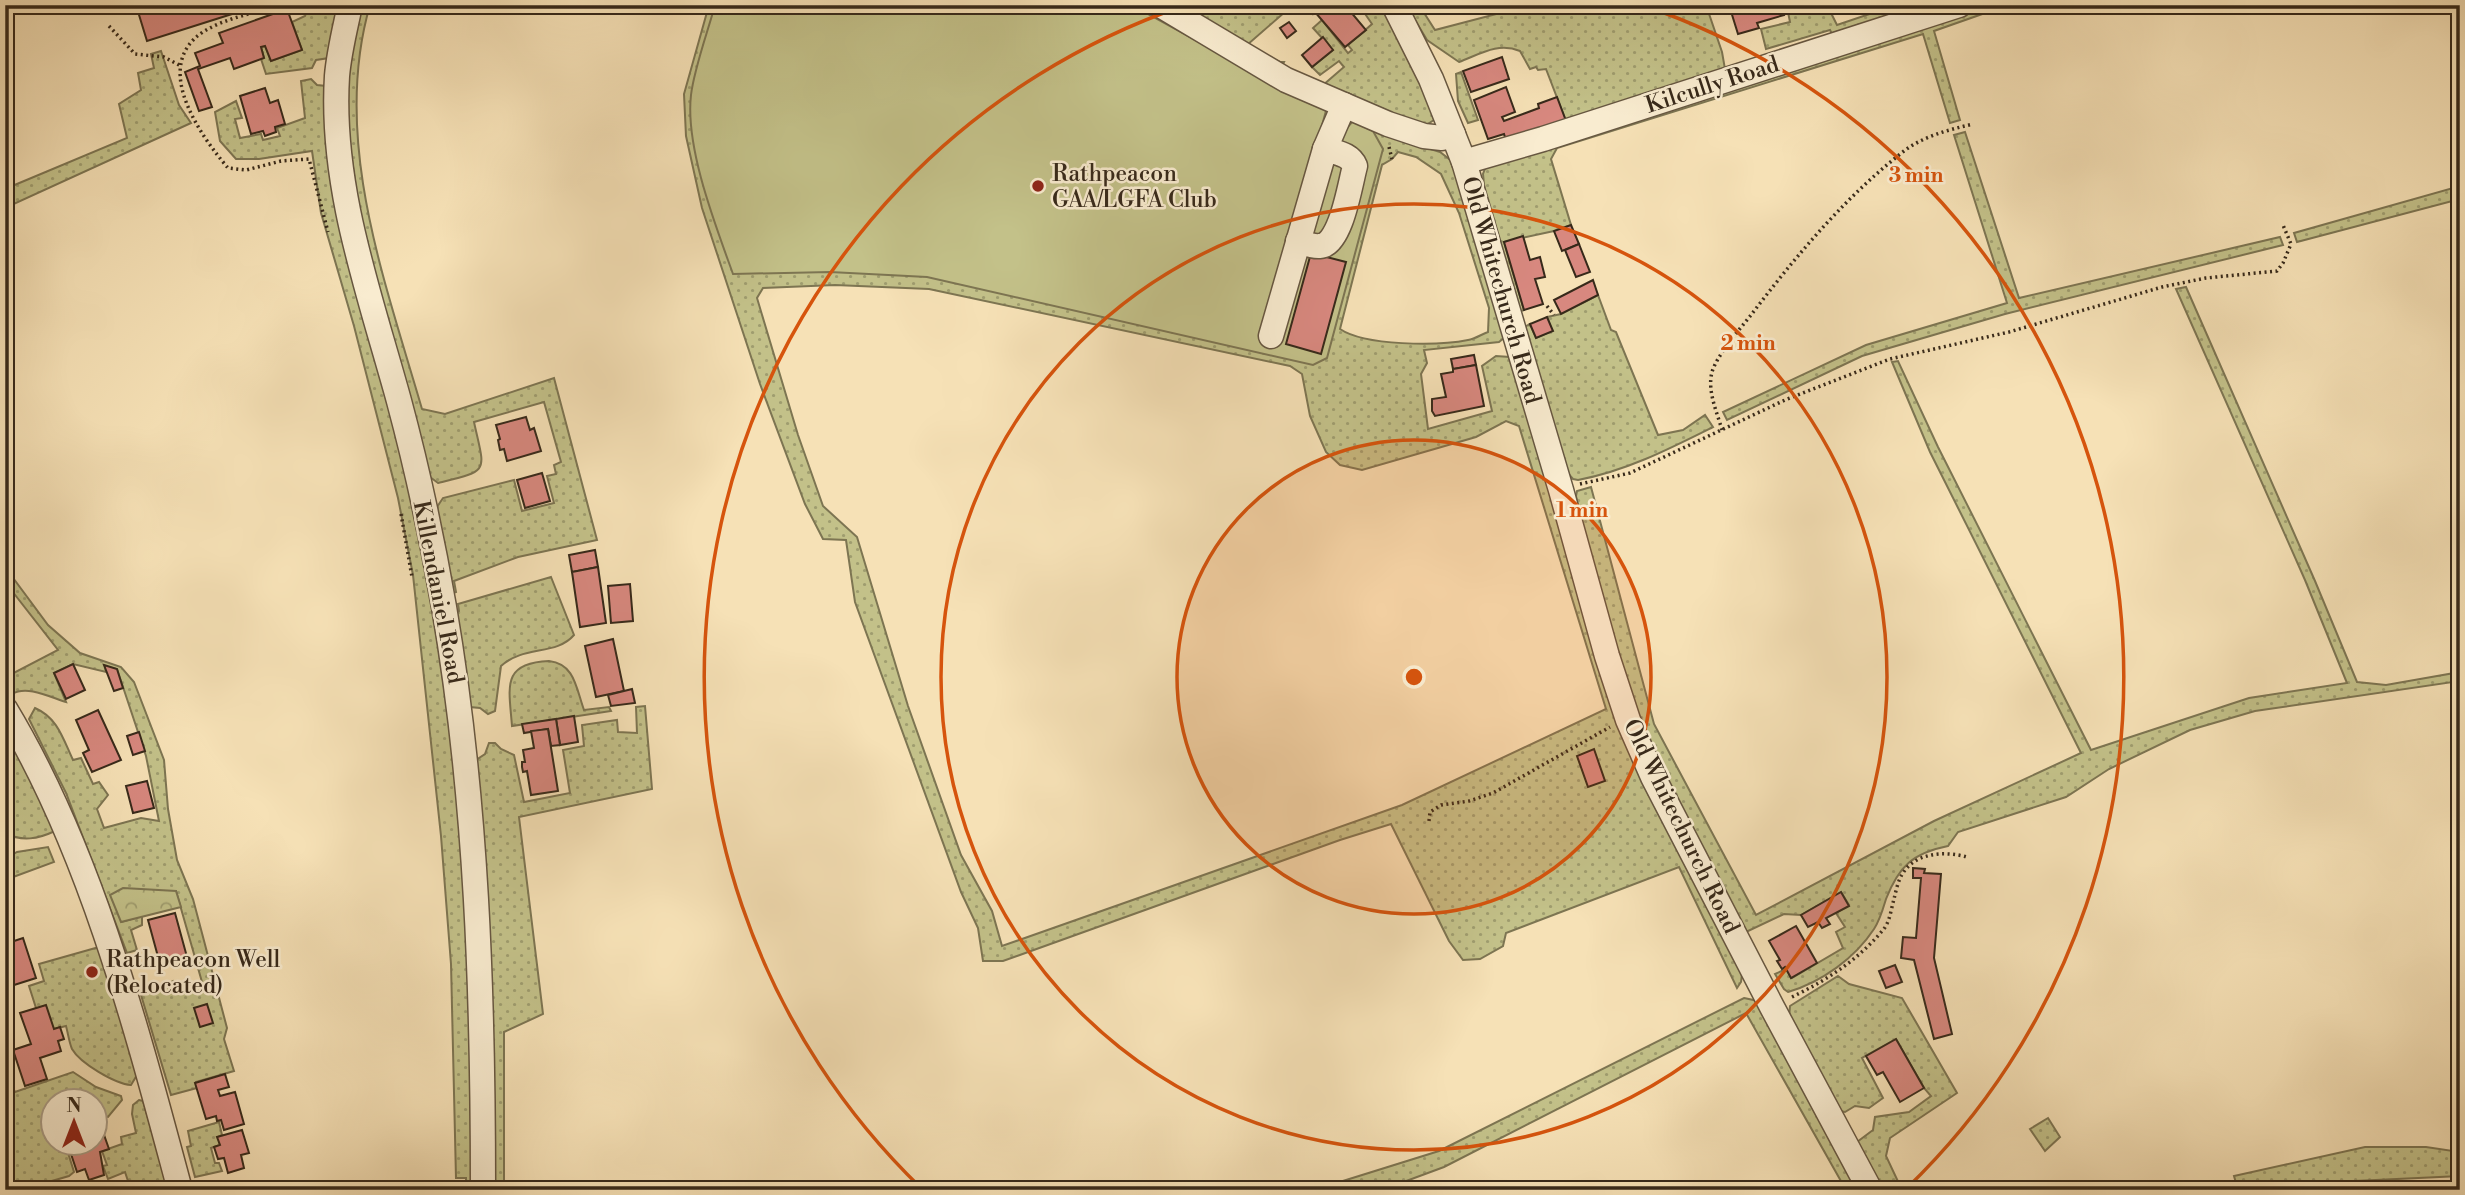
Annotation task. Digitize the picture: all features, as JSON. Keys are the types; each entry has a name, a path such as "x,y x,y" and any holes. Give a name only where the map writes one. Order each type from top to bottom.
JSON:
{"street":[{"name":"Killendaniel Road","path":"350,5 337,74 342,182 430,538 446,617 463,729 480,975 483,1190"},
{"path":"1160,5 1265,69 1344,105 1388,124 1424,135 1442,138 1453,134"},
{"name":"Old Whitechurch Road","path":"1394,5 1415,45 1465,162 1607,656 1628,720 1670,810 1870,1190"},
{"name":"Kilcully Road","path":"1465,162 1617,116 1959,5"},
{"path":"1271,335 1325,149 1344,105"},
{"path":"1298,241 1319,247 1329,243 1336,234 1355,166 1352,159 1345,155 1325,149"},
{"path":"5,709 32,757 69,835 125,992 180,1190"}],"path":[{"path":"280,5 220,24 201,33 185,52 178,77 182,96 213,151 228,168 246,170 281,160 309,159 331,240"},
{"path":"110,26 135,54 164,57 181,66"},
{"path":"1722,430 1712,398 1712,372 1731,340 1790,264 1854,196 1906,150 1937,133 1973,124"},
{"path":"1579,485 1630,473 1785,400 1890,359 2009,332 2162,288 2206,278 2277,271 2283,264 2291,244 2283,225"},
{"path":"1547,306 1554,315"},
{"path":"401,509 412,577"},
{"path":"1429,821 1430,812 1440,805 1469,801 1493,793 1612,726"},
{"path":"1801,992 1858,957 1886,927 1902,874 1915,861 1952,853 1967,857"}],"green space":[{"path":"309,5 341,5 329,58 316,60 312,68 266,74 261,59 264,58 261,47 265,46 271,61 302,50 292,22 305,16"},
{"path":"360,5 370,5 360,56 356,107 360,158 379,260 422,409 445,414 554,378 597,540 518,557 454,581 456,592 450,594 437,507 443,498 514,480 522,511 554,503 547,476 556,474 554,465 561,462 544,402 474,422 481,460 476,471 438,483 426,474 363,240 346,116 347,78"},
{"path":"709,5 856,5 798,223 1373,131 1440,152 1453,162 1504,338 1499,342 1424,350 1427,363 1421,374 1428,429 1492,411 1482,366 1496,356 1510,357 1589,629 1742,974 1737,988 1679,867 1506,933 1503,946 1480,959 1463,960 1449,941 1391,824 1003,961 983,961 978,928 961,892 855,602 846,540 823,539 805,504 760,384 702,208 686,136 684,94","holes":["1398,152 1416,157 1441,174 1459,213 1489,308 1488,332 1473,339 1421,344 1384,342 1351,335 1340,329 1382,165","835,285 929,289 1290,366 1302,374 1310,416 1326,452 1340,465 1362,470 1476,437 1506,421 1519,426 1606,709 1402,805 1002,946 992,911 961,855 908,706 857,537 823,506 798,435 757,298 763,288"]},
{"name":"Rathpeacon GAA/LGFA Club","path":"715,5 1121,5 1141,10 1327,107 1320,133 1337,139 1353,121 1373,131 1383,149 1327,358 1313,365 927,277 830,272 733,274 703,185 692,138 690,116 695,74"},
{"path":"1172,5 1293,5 1247,45 1284,62 1281,68"},
{"path":"1359,5 1384,5 1433,105 1434,120 1423,127 1322,86 1344,67 1339,61 1320,75 1312,67 1333,50 1313,28 1322,20 1348,53 1352,50 1348,45 1372,24"},
{"path":"1406,5 1419,5 1435,30 1531,5 1706,5 1725,69 1566,121 1546,69 1530,69 1520,51 1504,48 1489,50 1459,62 1427,40"},
{"path":"1813,5 1827,5 1837,25 1896,5 1939,5 1833,36 1830,30 1766,49 1761,29 1790,22 1788,12"},
{"path":"1984,5 2008,5 1934,31 1960,120 1950,123 1923,34 1557,148 1551,159 1571,225 1504,242 1524,310 1519,312 1485,194 1483,174 1486,166"},
{"path":"161,51 179,105 191,123 5,208 5,189 127,138 119,104 141,90 138,73 154,68 151,54"},
{"path":"1461,72 1478,120 1468,123 1458,101 1456,74"},
{"path":"311,79 317,85 326,86 423,541 464,826 475,1190 466,1190 466,1178 456,1178 451,964 441,836 413,575 398,498 354,326 321,213 312,151 259,159 236,159 220,141 215,112 236,101 242,118 235,119 240,138 261,134 263,140 280,136 277,128 305,118 301,81"},
{"path":"1965,132 2019,298 2280,237 2283,245 2005,314 1862,356 1727,420 1723,412 1866,345 2007,303 1954,135"},
{"path":"2460,186 2460,199 2297,242 2294,233"},
{"path":"2186,287 2357,682 2386,685 2460,672 2460,681 2255,711 2190,730 2109,769 2066,797 1958,832 1948,846 1916,857 1902,870 1891,888 1874,929 1857,950 1837,968 1801,988 1788,992 1775,974 1786,969 1792,978 1843,948 1836,932 1845,927 1836,913 1849,905 1841,892 1801,915 1784,914 1746,932 1737,922 1637,716 1583,535 1577,491 1591,487 1654,724 1756,915 1934,821 2081,753 1930,452 1892,362 1898,361 1938,447 2091,750 2249,698 2347,683 2305,580 2176,289"},
{"path":"1598,295 1658,435 1683,430 1705,415 1713,427 1630,465 1578,480 1573,479 1566,471 1523,328 1530,324 1536,338 1552,331 1547,317 1561,314"},
{"path":"5,567 48,625 80,653 121,667 134,682 164,760 168,809 177,860 193,899 227,1028 224,1039 234,1071 196,1082 197,1088 171,1095 141,995 173,981 175,988 202,982 176,891 164,892 121,922 142,916 142,925 131,930 137,950 127,953 66,793 29,719 35,708 49,717 59,730 73,760 81,758 93,784 99,782 108,795 97,809 104,828 141,818 159,821 146,756 117,669 105,666 106,672 73,664 54,673 66,702 31,691 12,694 5,683 5,673 8,676 58,650 5,582"},
{"path":"551,577 574,635 558,646 520,655 501,666 495,711 488,714 480,708 470,707 456,613 459,611 458,604"},
{"path":"534,663 558,663 569,672 584,710 609,707 611,711 512,726 510,689 515,672"},
{"path":"645,706 652,789 519,817 543,1014 504,1032 504,1190 495,1190 476,760 485,754 489,743 495,743 514,755 524,802 570,793 563,750 584,746 582,725 617,720 618,732 637,733 636,707"},
{"path":"5,732 55,831 30,838 18,838 5,833"},
{"path":"48,847 54,862 5,880 5,859 17,852"},
{"path":"123,888 176,891 181,907 121,922 110,895"},
{"path":"99,947 137,1075 131,1085 107,1077 76,1055 66,1026 54,1029 36,1008 29,986 44,981 39,964"},
{"path":"1838,976 1849,984 1902,998 1957,1093 1890,1138 1886,1156 1902,1190 1882,1190 1857,1142 1873,1130 1875,1117 1909,1112 1931,1096 1896,1039 1862,1058 1883,1098 1869,1108 1855,1106 1845,1112 1840,1111 1789,1019 1790,1006"},
{"path":"1744,998 1758,1001 1860,1190 1846,1190 1746,1013 1444,1167 1382,1190 1314,1190 1439,1151"},
{"path":"5,1072 15,1092 73,1072 94,1086 38,1086 38,1156 69,1156 74,1172 45,1183 48,1190 5,1190"},
{"path":"108,1091 121,1096 122,1100 108,1117"},
{"path":"139,1100 143,1101 169,1190 131,1190 125,1172 108,1179 103,1166 107,1165 104,1156 108,1156 108,1149 122,1144 121,1137 136,1133 133,1105"},
{"path":"2048,1118 2060,1137 2045,1151 2030,1129"},
{"path":"219,1122 222,1135 218,1137 220,1145 211,1148 215,1163 219,1163 222,1171 195,1177 187,1147 191,1146 188,1131"},
{"path":"2365,1147 2426,1147 2460,1152 2460,1176 2291,1184 2270,1190 2238,1190 2234,1176"}],"building":[{"path":"136,5 230,5 232,14 147,41"},
{"path":"1306,5 1345,5 1366,30 1345,47"},
{"path":"1729,5 1781,5 1784,15 1757,23 1759,28 1738,34"},
{"path":"287,9 302,50 271,61 265,46 261,47 264,58 234,69 230,58 198,69 212,107 199,111 185,72 200,66 195,53 223,43 219,33"},
{"path":"1289,22 1296,31 1287,38 1280,28"},
{"path":"1323,37 1333,50 1312,67 1302,55"},
{"path":"1502,57 1509,79 1471,92 1463,71"},
{"path":"1506,87 1515,112 1502,117 1504,121 1539,108 1538,104 1557,97 1566,121 1507,143 1504,134 1488,139 1474,100"},
{"path":"265,88 270,103 278,100 285,124 275,127 276,132 265,136 263,131 251,134 240,96"},
{"path":"1571,225 1579,244 1562,251 1554,231"},
{"path":"1523,236 1530,260 1540,257 1545,277 1535,279 1543,304 1524,310 1504,242"},
{"path":"1579,244 1590,272 1576,277 1565,250"},
{"path":"1311,253 1346,262 1321,354 1286,344"},
{"path":"1593,280 1598,295 1561,314 1554,300"},
{"path":"1547,317 1553,331 1536,338 1530,324"},
{"path":"1474,355 1476,365 1453,369 1451,359"},
{"path":"1476,365 1484,406 1435,416 1432,399 1446,397 1441,374"},
{"path":"526,417 530,430 534,428 541,451 507,461 504,449 500,450 496,425"},
{"path":"542,473 550,501 525,508 517,480"},
{"path":"595,550 598,567 572,572 569,555"},
{"path":"598,567 606,623 580,627 572,572"},
{"path":"630,584 633,621 611,623 608,586"},
{"path":"613,639 624,691 596,697 585,646"},
{"path":"73,664 85,690 66,699 54,673"},
{"path":"104,665 117,669 123,688 114,691"},
{"path":"632,689 635,703 611,706 608,695"},
{"path":"98,710 121,760 92,772 83,753 89,750 76,720"},
{"path":"574,716 578,742 560,745 556,719"},
{"path":"556,719 560,745 551,746 548,729 524,733 522,724"},
{"path":"548,729 558,791 531,795 527,771 523,772 522,767 522,762 525,762 523,750 534,748 531,731"},
{"path":"139,732 145,751 133,755 127,736"},
{"path":"1594,749 1605,781 1588,787 1577,756"},
{"path":"147,781 154,808 133,813 126,786"},
{"path":"1913,868 1925,869 1924,873 1941,874 1934,958 1952,1034 1934,1039 1914,960 1901,958 1903,937 1916,938 1921,878 1913,878"},
{"path":"1841,892 1849,906 1826,918 1830,924 1822,928 1818,922 1808,927 1801,915"},
{"path":"175,913 187,957 160,964 148,920"},
{"path":"1796,926 1817,963 1791,978 1785,967 1782,969 1777,961 1780,960 1769,941"},
{"path":"23,938 36,978 11,986 9,980 5,981 5,944"},
{"path":"1895,965 1902,982 1886,988 1879,971"},
{"path":"207,1004 213,1023 200,1027 194,1008"},
{"path":"46,1005 54,1029 60,1027 64,1039 58,1041 61,1051 40,1058 47,1079 25,1086 13,1050 31,1044 20,1013"},
{"path":"1896,1039 1924,1088 1900,1102 1883,1072 1877,1075 1866,1056"},
{"path":"225,1074 229,1087 218,1090 220,1096 235,1092 244,1124 224,1130 221,1120 217,1121 216,1116 206,1119 195,1083"},
{"path":"242,1130 249,1153 241,1155 244,1168 228,1173 224,1158 218,1159 214,1147 220,1145 217,1137"},
{"path":"72,1156 101,1156 104,1175 89,1180 85,1169 77,1172"}],"place":[{"name":"Rathpeacon GAA/LGFA Club","path":"1038,186"},
{"name":"Rathpeacon Well (Relocated)","path":"92,972"}]}
